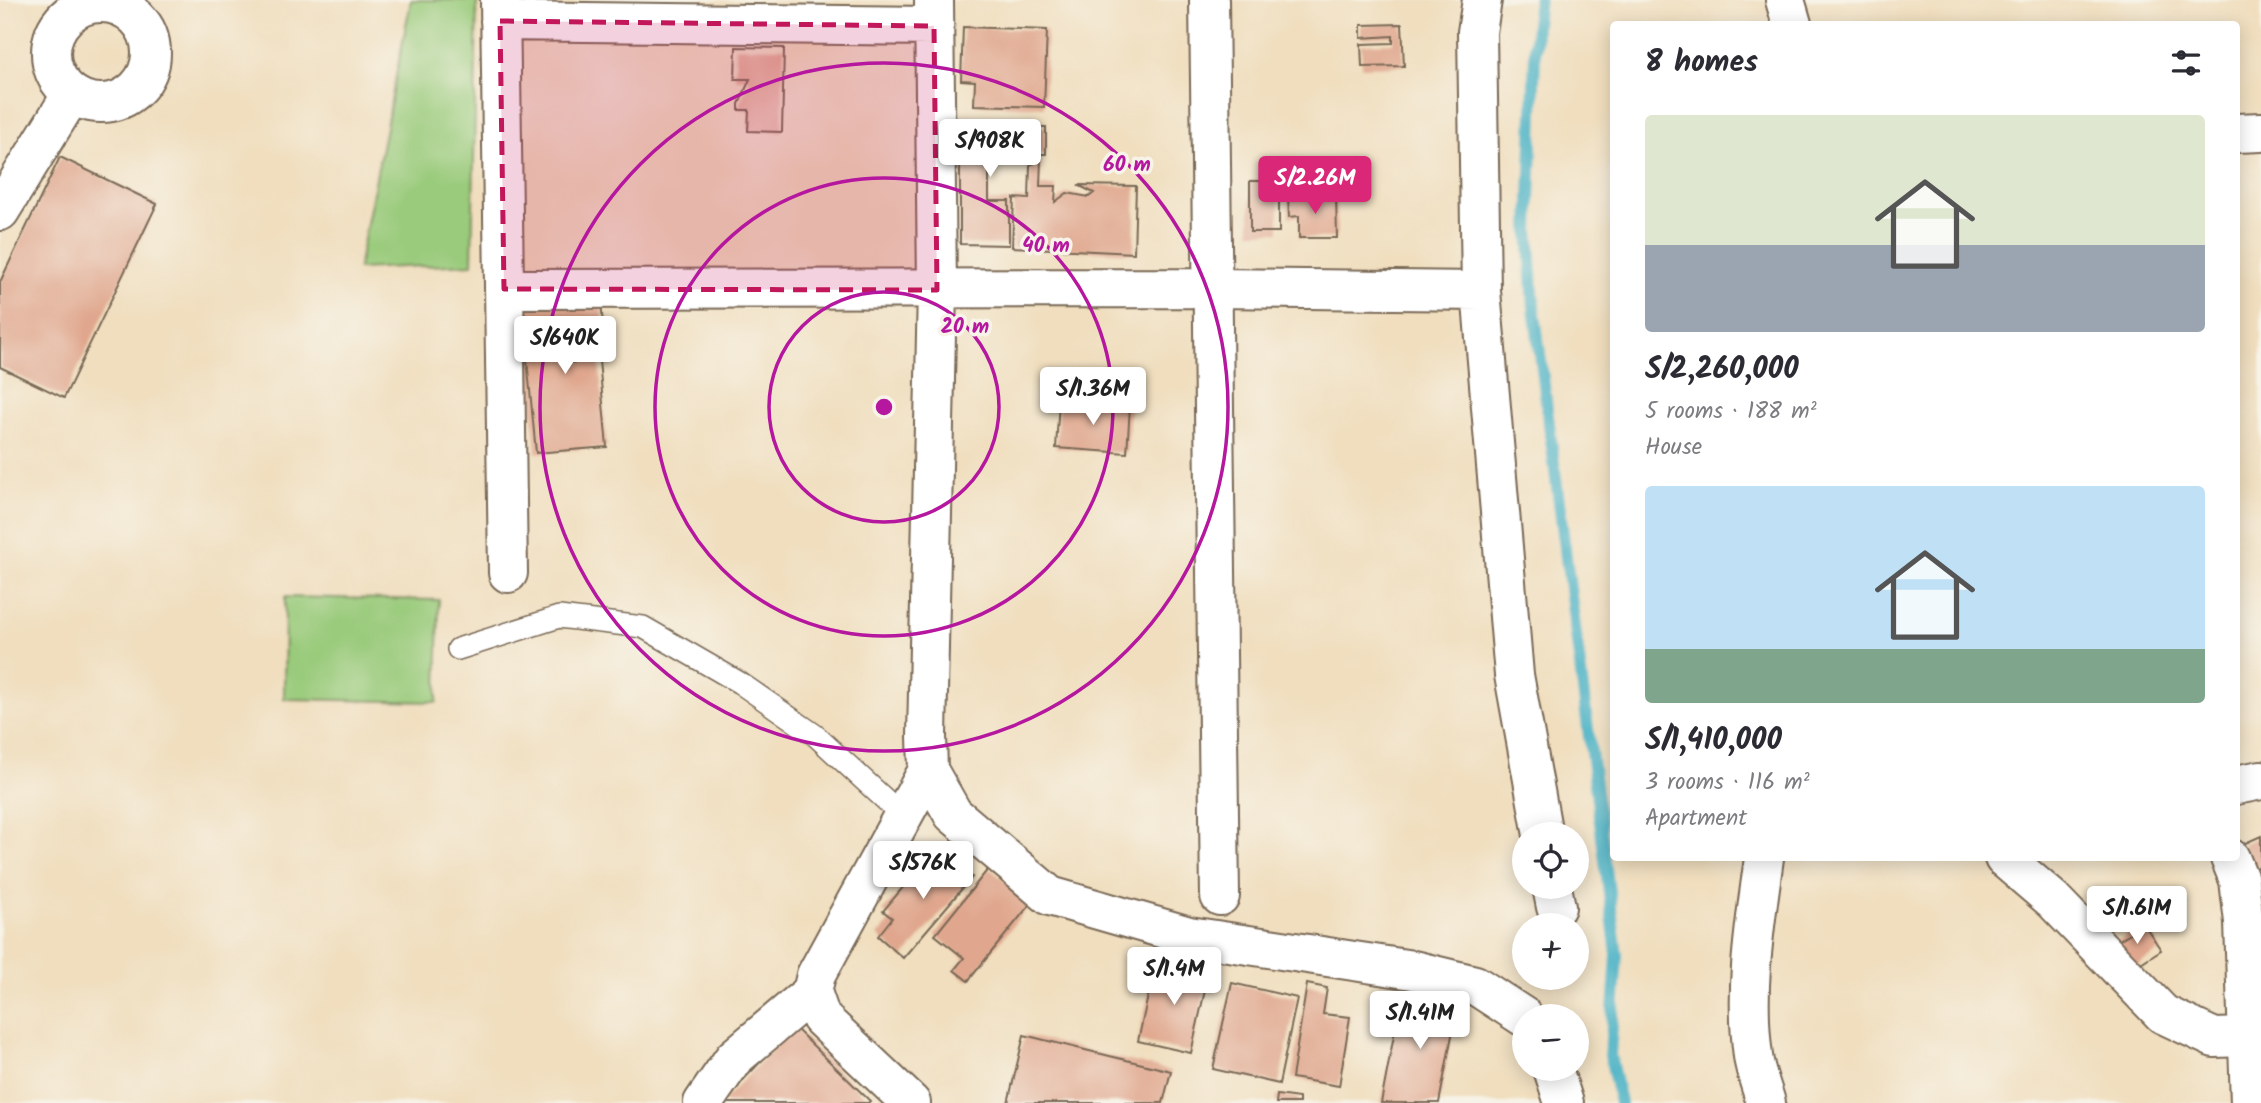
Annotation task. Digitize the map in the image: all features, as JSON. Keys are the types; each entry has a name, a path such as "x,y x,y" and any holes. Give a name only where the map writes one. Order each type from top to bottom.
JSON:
{"street":[{"path":"1209,0 1220,896"},
{"path":"1482,0 1477,32 1481,291 1514,675 1541,822"},
{"path":"508,573 500,10 934,13 937,290 928,769 953,814 1050,896 1189,936 1413,970 1475,985 1512,1009"},
{"path":"0,211 72,94"},
{"path":"2240,133 2261,131"},
{"path":"504,289 1213,288 1481,291"},
{"path":"911,1103 821,1018 812,992 816,975 928,769"},
{"path":"2240,784 2261,780"},
{"path":"1764,861 1753,936 1748,1001 1754,1059 1766,1103"},
{"path":"2008,861 2053,900 2162,1014 2214,1038 2248,1037"},
{"path":"2231,861 2239,880 2244,922 2250,1103"},
{"path":"703,1103 734,1058 812,992"},
{"path":"1557,1081 1564,1103"}],"lane":[{"path":"458,649 559,617 643,626 740,683 815,735 903,816"}],"highlighted area":[{"path":"500,21 934,26 937,290 504,289"}],"green space":[{"path":"411,0 477,0 472,264 358,269"},
{"path":"285,597 439,600 437,702 284,699"}],"building":[{"path":"1402,24 1404,66 1362,67 1361,44 1393,43 1393,36 1361,38 1361,25"},
{"path":"963,27 1047,30 1044,107 974,105 975,81 961,80"},
{"path":"736,47 784,48 782,132 748,131 749,110 739,110 739,104 750,79 735,79"},
{"path":"960,126 1046,127 1046,154 989,154 989,201 1009,201 1009,245 960,244"},
{"path":"60,157 157,204 64,398 0,367 0,282"},
{"path":"1041,159 1040,186 1056,186 1055,202 1067,193 1089,197 1094,193 1078,185 1136,186 1134,253 1012,247 1014,198 1029,199 1030,165"},
{"path":"1250,181 1279,181 1279,232 1250,232"},
{"path":"1336,195 1337,238 1299,238 1299,216 1289,217 1288,196"},
{"path":"601,299 604,341 567,344 569,363 599,360 607,447 536,453 522,306"},
{"path":"1059,401 1130,406 1127,453 1056,448"},
{"path":"2261,836 2261,866 2253,869 2243,844"},
{"path":"937,847 972,877 903,958 878,936 892,918 883,911"},
{"path":"989,868 1032,902 968,981 954,970 964,958 935,935"},
{"path":"2144,924 2161,950 2136,966 2110,946"},
{"path":"1156,960 1209,972 1191,1053 1138,1041"},
{"path":"1232,983 1297,998 1279,1084 1213,1069"},
{"path":"1307,984 1327,988 1323,1014 1350,1017 1339,1086 1292,1078"},
{"path":"1402,993 1458,1004 1439,1103 1381,1103"},
{"path":"794,1027 870,1101 868,1103 723,1101"},
{"path":"1024,1035 1171,1071 1163,1103 1008,1103"},
{"path":"1277,1095 1299,1098 1299,1103 1276,1103"}],"waterway":[{"path":"1539,0 1529,230 1534,307 1617,955 1610,1055 1620,1103"}]}
